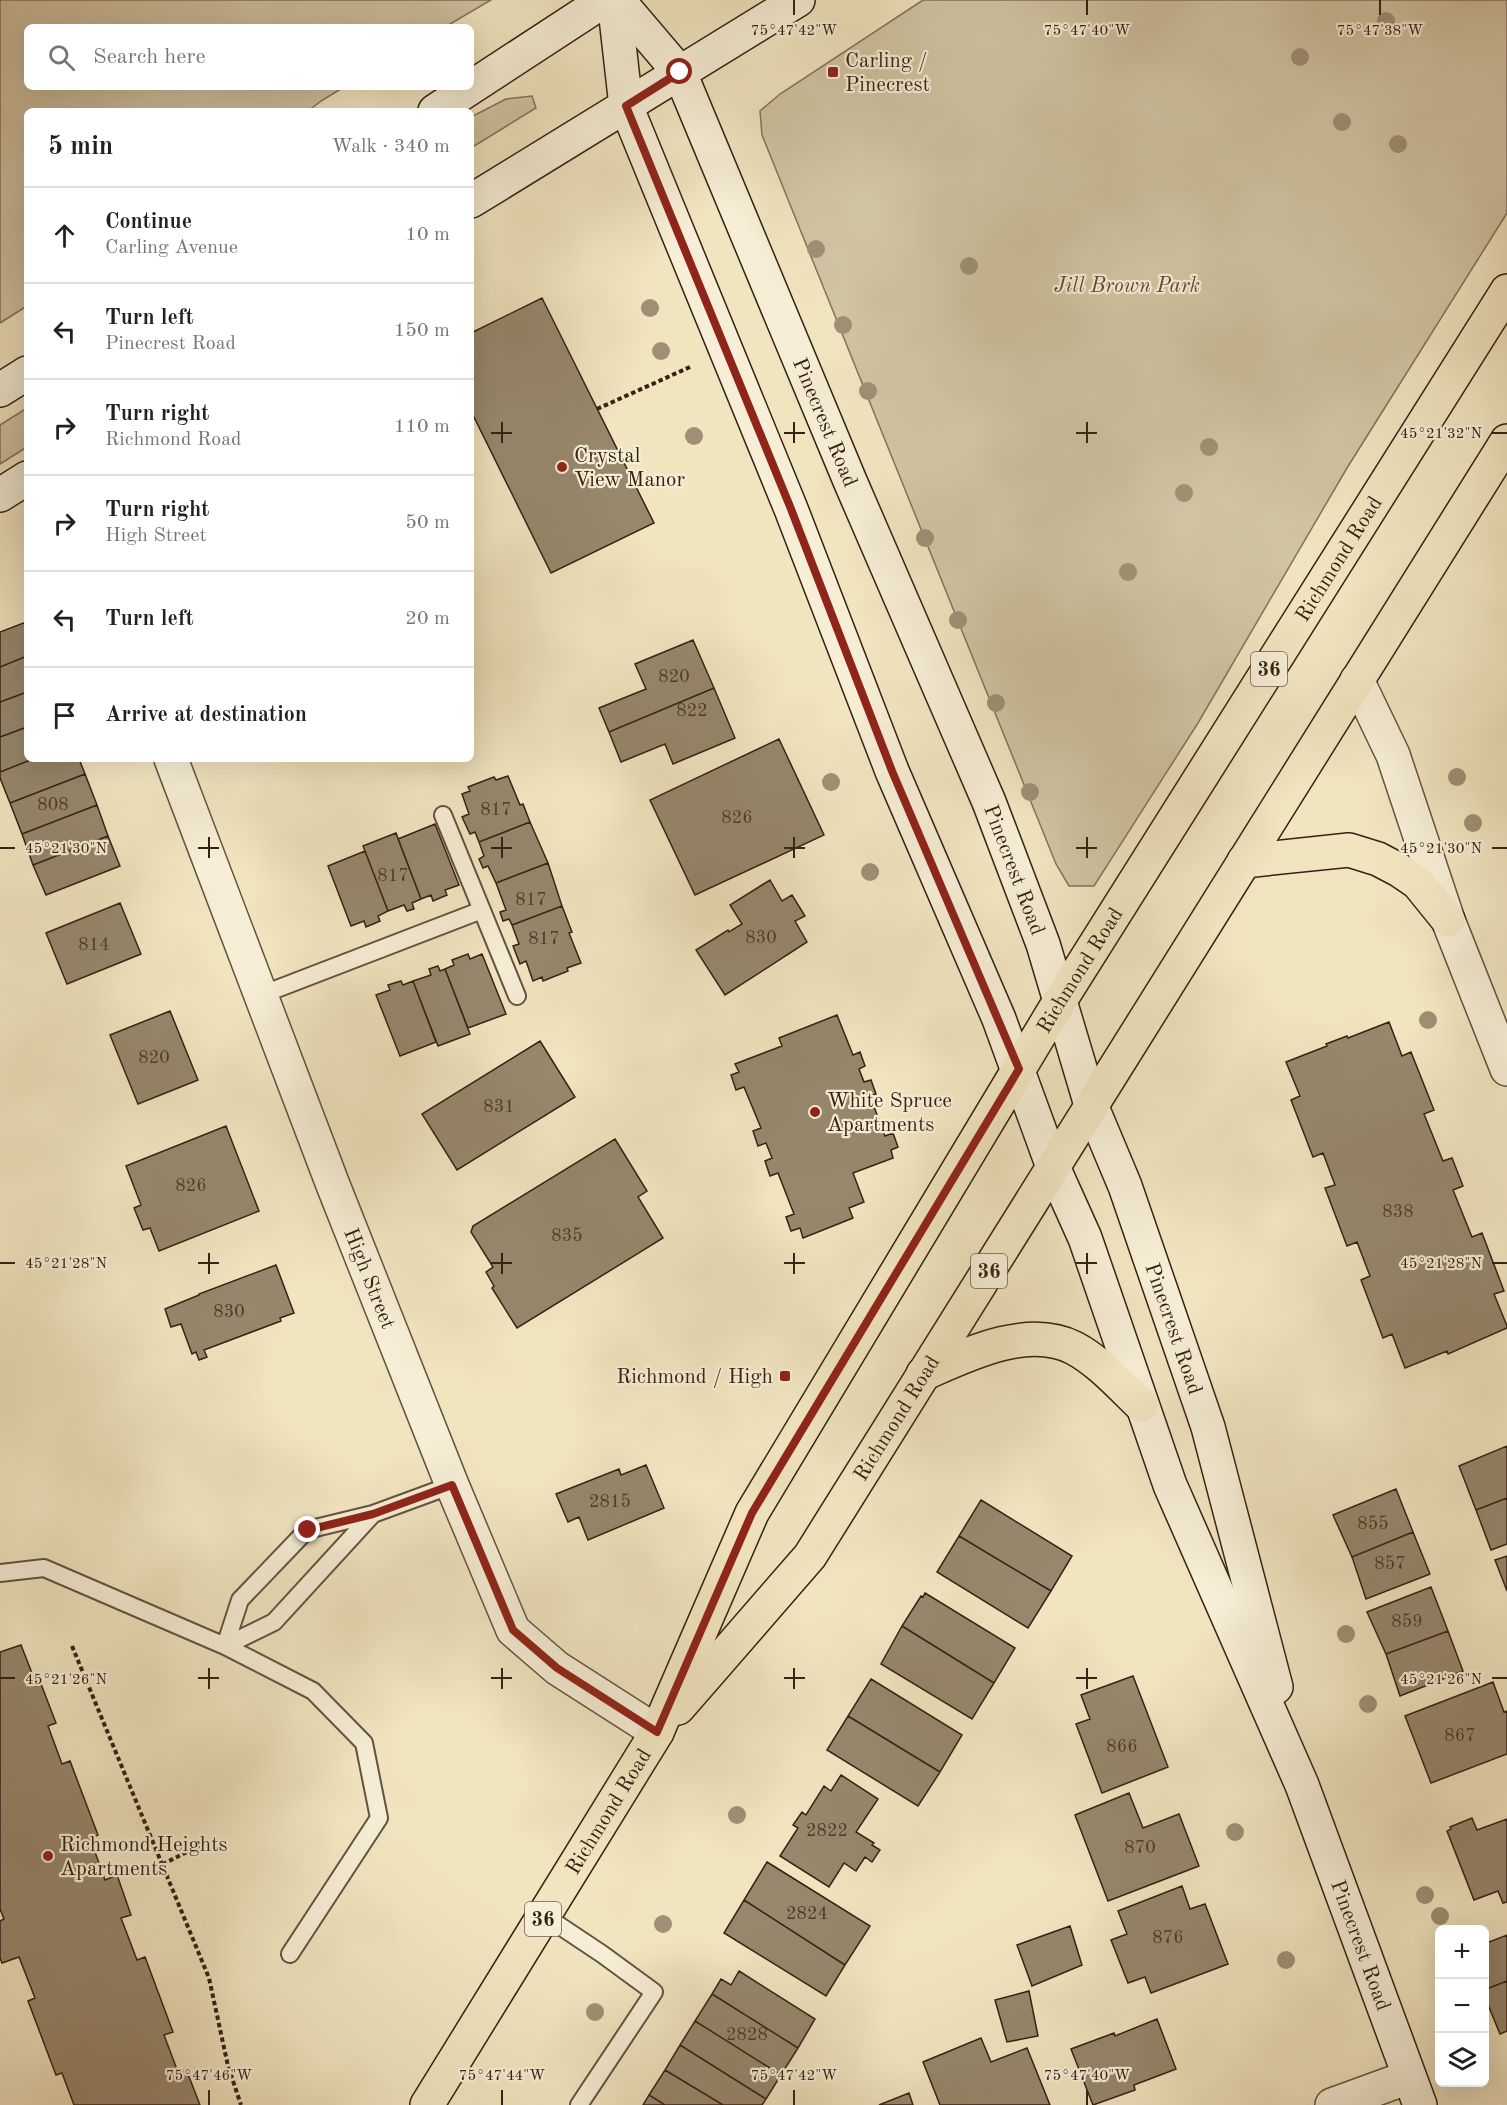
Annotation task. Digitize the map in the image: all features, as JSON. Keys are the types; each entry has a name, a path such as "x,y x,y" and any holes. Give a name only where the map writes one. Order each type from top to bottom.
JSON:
{"main road":[{"path":"474,86 605,0"},
{"name":"Pinecrest Road","path":"616,0 680,72 850,481 989,802 1044,944 1091,1105 1136,1218 1208,1427 1302,1785"},
{"name":"Pinecrest Road","path":"616,0 626,106 791,509 892,771 1019,1069 1053,1167 1085,1238 1170,1485 1302,1785 1414,2091"},
{"path":"474,199 798,0"},
{"path":"440,108 467,90"},
{"name":"Richmond Road","path":"427,2105 657,1732 752,1513 1061,999 1507,291"},
{"path":"0,390 24,375"},
{"name":"Richmond Road","path":"657,1732 810,1556 1507,441"},
{"path":"0,495 24,480"},
{"path":"1358,680 1393,755 1448,920 1507,1069"},
{"name":"High Street","path":"172,762 333,1185 452,1485 513,1630 557,1668 657,1732"},
{"path":"1244,861 1348,850 1378,859 1418,883 1448,920"},
{"path":"923,1374 989,1347 1049,1339 1074,1348 1142,1405"},
{"path":"1332,2105 1414,2091"}],"lane":[{"path":"443,815 517,996"},
{"path":"261,995 482,910"},
{"path":"225,1646 240,1600 308,1530 373,1514 452,1485"},
{"path":"225,1646 274,1622 373,1514"},
{"path":"0,1574 44,1568 225,1646 313,1691 364,1743 379,1818 290,1954"},
{"path":"544,1916 603,1954 654,1992 579,2105"}],"path":[{"path":"597,409 696,364"},
{"path":"72,1646 209,1978 228,2066 241,2105"},
{"path":"141,1871 163,1864 205,1843"}],"green space":[{"path":"0,0 491,0 450,24 24,24 24,90 339,90 312,108 24,108 24,308 0,323"},
{"name":"Jill Brown Park","path":"923,0 1507,0 1507,213 1347,468 1198,723 1094,886 1069,886 1056,864 762,135 760,111 780,94"},
{"path":"532,96 536,108 474,146 474,115 506,99"},
{"path":"24,410 24,449 0,464 0,425"}],"building":[{"name":"Crystal View Manor","path":"542,298 654,523 551,573 474,417 474,332"},
{"path":"24,623 24,657 0,667 0,632"},
{"path":"693,640 714,688 609,732 599,708 646,689 635,664"},
{"path":"24,657 24,693 0,702 0,667"},
{"path":"714,688 735,738 673,764 665,744 621,762 609,732"},
{"path":"24,693 24,728 0,737 0,702"},
{"path":"24,728 25,762 0,772 0,737"},
{"path":"779,739 824,835 695,895 650,800"},
{"path":"25,762 80,762 85,774 10,803 0,778 0,772"},
{"path":"85,774 97,805 22,834 10,803"},
{"path":"508,776 530,822 479,842 475,832 470,834 462,817 469,814 462,794 470,791 468,787 494,777 496,780"},
{"path":"97,805 108,836 33,865 22,834"},
{"path":"530,822 548,863 496,883 488,866 483,868 479,859 484,856 479,842"},
{"path":"435,824 459,885 445,890 447,895 433,901 431,895 421,899 398,839"},
{"path":"396,833 421,899 412,903 414,909 407,911 404,905 388,911 363,846"},
{"path":"108,836 120,866 46,895 33,865"},
{"path":"365,851 388,911 378,916 380,921 366,927 364,921 351,926 328,866"},
{"path":"548,863 562,906 512,925 509,919 503,921 500,912 506,910 496,883"},
{"path":"770,880 782,901 792,895 805,916 795,921 807,942 725,995 696,950 742,924 730,905"},
{"path":"120,903 141,954 67,984 46,933"},
{"path":"562,906 572,932 569,933 581,963 543,981 542,977 533,981 526,961 520,964 513,946 519,944 512,925"},
{"path":"468,954 470,959 482,954 506,1014 468,1028 445,969 454,965 452,960"},
{"path":"438,966 440,971 445,969 470,1034 438,1046 413,981 431,975 429,969"},
{"path":"401,981 403,985 413,981 436,1042 400,1056 376,995 390,990 388,985"},
{"path":"170,1011 198,1080 138,1104 110,1035"},
{"name":"White Spruce Apartments","path":"837,1015 853,1055 860,1052 865,1066 859,1069 864,1082 871,1080 876,1094 870,1096 885,1136 893,1133 898,1147 891,1150 893,1158 853,1173 864,1202 849,1208 853,1218 803,1238 800,1228 791,1231 786,1217 794,1214 778,1173 770,1176 765,1161 772,1158 766,1143 758,1146 753,1131 761,1128 744,1087 736,1090 731,1075 739,1072 735,1064 782,1046 779,1038"},
{"path":"1389,1022 1402,1056 1411,1052 1434,1110 1424,1114 1443,1161 1452,1158 1463,1186 1453,1190 1472,1237 1482,1233 1504,1291 1494,1294 1507,1326 1507,1328 1448,1354 1447,1351 1405,1368 1392,1334 1383,1338 1361,1280 1370,1276 1357,1242 1347,1246 1325,1188 1335,1185 1323,1153 1313,1157 1291,1100 1300,1096 1286,1062 1327,1046 1326,1044"},
{"path":"540,1041 575,1097 457,1170 422,1114"},
{"path":"226,1126 259,1211 159,1251 150,1228 143,1230 134,1208 141,1205 126,1166"},
{"path":"615,1139 647,1191 638,1197 663,1238 517,1328 492,1288 494,1286 486,1272 493,1267 471,1232 473,1226"},
{"path":"276,1265 294,1313 280,1318 281,1321 204,1350 207,1357 199,1360 196,1352 192,1354 181,1324 171,1327 165,1309"},
{"path":"1507,1446 1507,1498 1476,1510 1459,1466"},
{"path":"646,1465 664,1508 588,1540 579,1517 568,1522 556,1494 619,1469 621,1475"},
{"path":"1396,1489 1413,1532 1352,1557 1333,1515"},
{"path":"1507,1498 1507,1544 1491,1550 1476,1510"},
{"path":"981,1500 1072,1556 1051,1591 959,1536"},
{"path":"1413,1532 1430,1574 1366,1599 1352,1557"},
{"path":"959,1536 1051,1591 1028,1628 937,1572"},
{"path":"1507,1556 1507,1591 1495,1560"},
{"path":"1431,1587 1448,1631 1386,1654 1367,1612"},
{"path":"925,1593 1015,1648 994,1683 902,1626"},
{"path":"902,1626 994,1683 972,1719 881,1664"},
{"path":"1448,1631 1463,1671 1400,1696 1386,1654"},
{"name":"Richmond Heights Apartments","path":"21,1645 37,1686 41,1684 56,1723 48,1726 62,1764 70,1761 98,1835 90,1838 105,1880 117,1875 131,1915 121,1918 137,1960 145,1957 173,2032 164,2035 178,2072 186,2069 200,2105 74,2105 62,2073 56,2075 28,2001 35,1998 19,1957 2,1963 0,1958 0,1921 4,1919 0,1909 0,1652"},
{"path":"1133,1676 1168,1767 1102,1793 1076,1724 1090,1719 1081,1695"},
{"path":"871,1679 962,1735 940,1772 848,1716"},
{"path":"1493,1682 1504,1712 1507,1711 1507,1754 1431,1783 1405,1716"},
{"path":"848,1716 940,1772 918,1806 827,1750"},
{"path":"841,1775 878,1799 856,1832 874,1843 872,1845 880,1850 872,1862 865,1857 856,1871 844,1863 829,1887 780,1856 798,1828 793,1825 802,1812 806,1815 824,1786 831,1791"},
{"path":"1129,1793 1143,1828 1179,1814 1199,1866 1108,1901 1075,1815"},
{"path":"1472,1818 1477,1830 1507,1819 1507,1902 1503,1903 1498,1891 1474,1900 1447,1831 1451,1829 1450,1827"},
{"path":"767,1862 870,1926 845,1965 744,1900"},
{"path":"1182,1886 1190,1909 1205,1904 1228,1964 1151,1993 1145,1977 1128,1983 1111,1940 1127,1934 1118,1911"},
{"path":"744,1900 845,1965 826,1996 724,1933"},
{"path":"1070,1926 1082,1965 1032,1986 1017,1945"},
{"path":"1507,1935 1507,1981 1489,1988 1489,1979 1489,1942"},
{"path":"739,1971 815,2019 798,2048 712,1994 721,1979 731,1985"},
{"path":"1507,1981 1507,2031 1500,2034 1489,2007 1489,1988"},
{"path":"1029,1991 1038,2036 1007,2042 995,2000"},
{"path":"712,1994 798,2048 781,2075 695,2021"},
{"path":"1157,2019 1176,2069 1134,2085 1135,2090 1093,2105 1071,2049 1114,2033 1115,2036"},
{"path":"695,2021 781,2075 766,2099 680,2045"},
{"path":"981,2038 991,2062 1027,2048 1050,2105 940,2105 923,2062"},
{"path":"680,2045 766,2099 762,2105 723,2105 665,2070"},
{"path":"665,2070 723,2105 665,2105 649,2095"},
{"path":"909,2093 913,2105 879,2105"},
{"path":"649,2095 665,2105 643,2105"}],"place":[{"name":"Carling / Pinecrest","path":"833,72"},
{"name":"Crystal View Manor","path":"562,467"},
{"name":"White Spruce Apartments","path":"815,1112"},
{"name":"Richmond / High","path":"785,1376"},
{"name":"Richmond Heights Apartments","path":"48,1856"}],"route":[{"path":"308,1530 373,1514 452,1485 513,1630 557,1668 657,1732 752,1513 1019,1069 892,771 791,509 626,106 680,72"}]}
